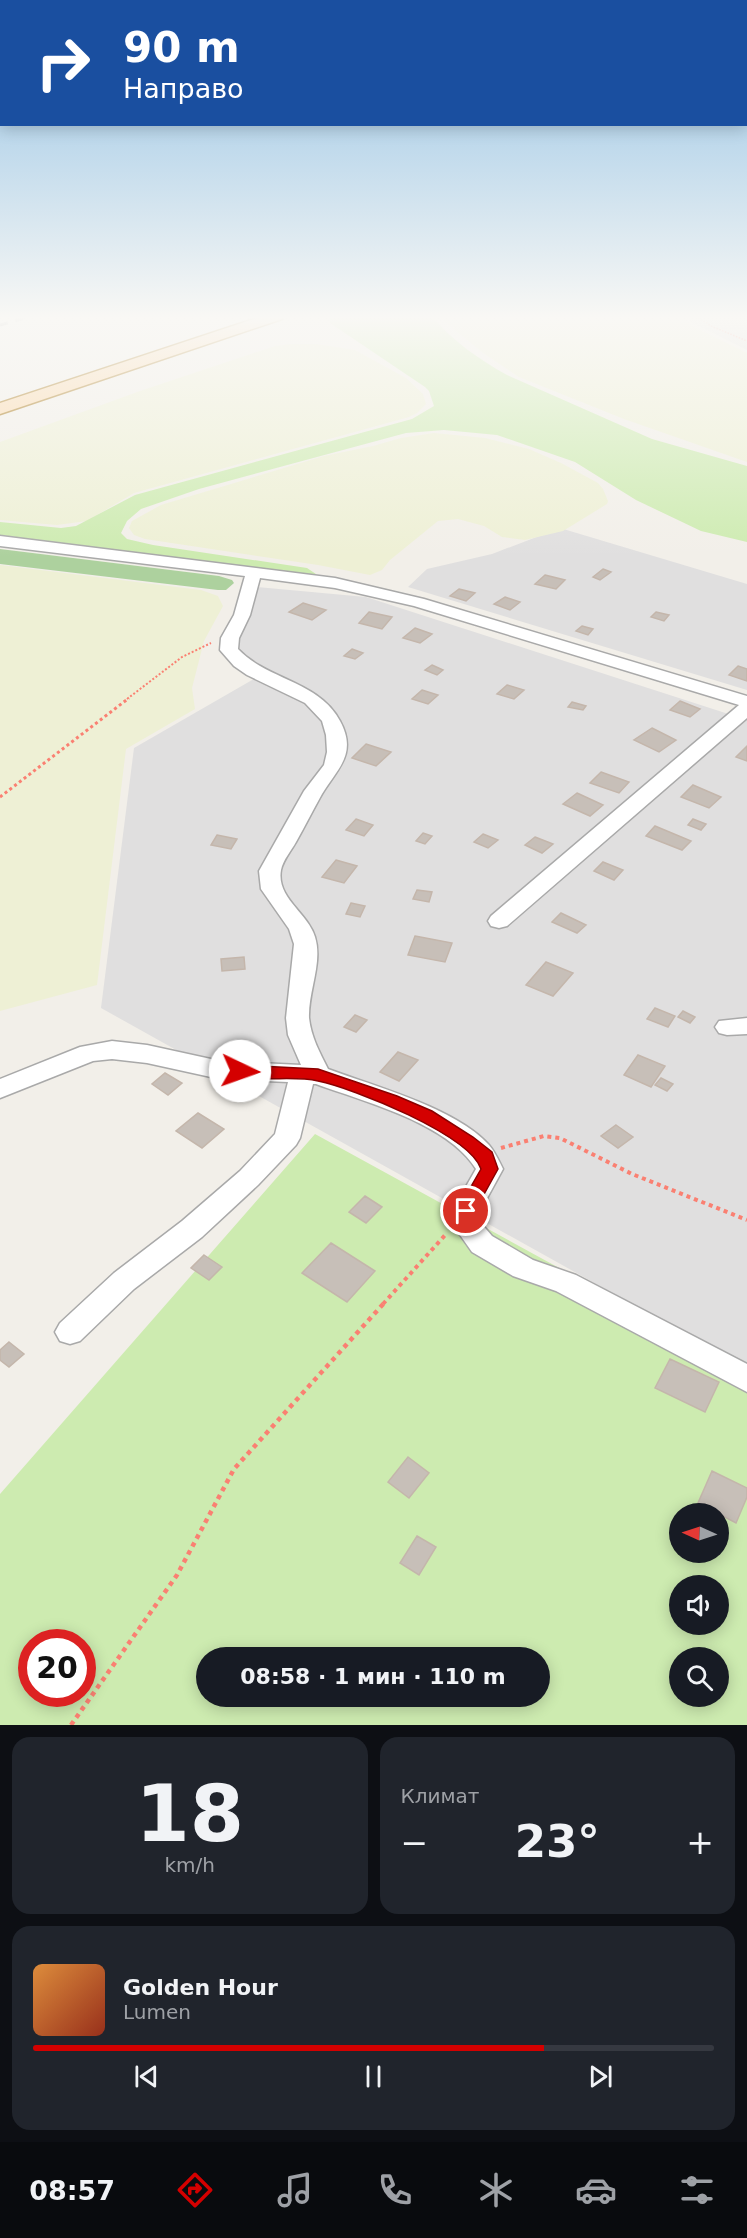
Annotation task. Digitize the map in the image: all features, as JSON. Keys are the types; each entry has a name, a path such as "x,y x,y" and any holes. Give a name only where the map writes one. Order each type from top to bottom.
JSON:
{"main road":[{"path":"0,409 37,396"}],"street":[{"path":"0,541 255,572 335,583 390,594 747,702"},
{"path":"70,1332 123,1281 200,1222 249,1178 287,1138 310,1068 299,1029 298,997 307,950 303,934 273,891 270,872 316,789 336,760 336,745 331,722 312,698 256,675 238,663 229,651 230,638 242,615 255,572"},
{"path":"499,921 747,708"},
{"path":"0,1089 88,1053 112,1050 147,1054 220,1070 310,1068 426,1116 467,1141 486,1157 490,1169 466,1211 467,1225 482,1244 523,1268 585,1293 747,1379"}],"path":[{"path":"0,797 182,657 207,644 230,638"},
{"path":"486,1157 502,1147 522,1140 544,1136 560,1138 654,1183 747,1220"},
{"path":"71,1725 177,1575 234,1469 466,1211"}],"shaded area":[{"path":"560,528 747,584 747,690 408,587 427,569 492,554"},
{"path":"257,587 366,597 747,720 747,1368 101,1008 134,748 266,672 236,648"}],"green space":[{"path":"125,396 424,396 426,404 409,417 134,493 87,521 57,525 0,520 0,442"},
{"path":"431,396 556,396 652,439 747,466 747,542 701,531 636,500 575,462 497,435 444,430 406,433 199,489 141,509 127,521 121,533 127,539 153,545 307,568 316,574 301,574 0,535 0,522 61,528 76,526 135,495 412,419 434,406"},
{"path":"568,396 747,396 747,462 624,419"},
{"path":"434,433 485,438 529,449 598,483 603,489 607,504 563,531 525,540 502,537 484,526 458,519 438,521 390,560 382,570 370,575 145,539 134,535 129,528 132,521 161,505 324,456 401,438"},
{"path":"0,549 219,576 232,580 234,583 226,590 218,590 0,564"},
{"path":"0,565 201,590 218,596 223,606 204,641 192,688 195,709 126,749 97,985 0,1011"},
{"path":"315,1134 747,1371 747,1725 0,1725 0,1494"}],"building":[{"path":"603,569 611,572 600,580 593,577"},
{"path":"545,575 565,580 556,589 535,584"},
{"path":"459,589 475,593 466,601 450,596"},
{"path":"505,597 520,602 510,610 494,604"},
{"path":"303,603 326,610 312,620 289,612"},
{"path":"369,612 392,617 382,629 359,623"},
{"path":"656,612 669,615 664,621 651,617"},
{"path":"582,626 593,629 588,635 576,631"},
{"path":"415,628 432,634 420,643 403,638"},
{"path":"352,649 363,653 355,659 344,656"},
{"path":"432,665 443,670 437,675 425,670"},
{"path":"738,666 747,669 747,681 729,675"},
{"path":"507,685 524,690 514,699 497,694"},
{"path":"422,690 438,695 428,704 412,699"},
{"path":"680,701 700,709 690,717 670,710"},
{"path":"572,702 586,706 583,710 568,707"},
{"path":"652,728 676,740 659,752 634,740"},
{"path":"366,744 391,752 376,766 352,758"},
{"path":"747,746 747,761 736,757"},
{"path":"601,772 629,782 619,793 590,783"},
{"path":"693,785 721,797 709,808 681,797"},
{"path":"577,793 603,805 590,816 563,804"},
{"path":"356,819 373,825 364,836 346,830"},
{"path":"693,819 706,824 701,830 688,825"},
{"path":"655,826 691,841 682,850 646,836"},
{"path":"423,833 432,836 425,844 416,841"},
{"path":"483,834 498,840 488,848 474,842"},
{"path":"217,835 237,839 231,849 211,845"},
{"path":"535,837 553,844 542,853 525,845"},
{"path":"336,860 357,866 344,883 322,877"},
{"path":"603,862 623,870 614,880 594,871"},
{"path":"417,890 432,892 429,902 413,899"},
{"path":"351,903 365,906 360,917 346,914"},
{"path":"561,913 586,925 577,933 552,922"},
{"path":"415,936 452,943 445,962 408,955"},
{"path":"244,957 245,969 222,971 221,959"},
{"path":"546,962 573,973 553,996 526,985"},
{"path":"655,1008 675,1016 668,1027 647,1019"},
{"path":"683,1011 695,1017 690,1023 678,1017"},
{"path":"355,1015 367,1020 356,1032 344,1027"},
{"path":"398,1052 418,1060 399,1081 380,1072"},
{"path":"638,1055 665,1066 651,1087 624,1075"},
{"path":"165,1073 182,1083 168,1095 152,1084"},
{"path":"661,1078 673,1084 667,1091 655,1085"},
{"path":"198,1113 224,1129 202,1148 176,1131"},
{"path":"616,1125 633,1137 618,1148 601,1136"},
{"path":"365,1196 382,1207 366,1223 349,1212"},
{"path":"331,1243 375,1271 347,1302 302,1273"},
{"path":"204,1255 222,1267 209,1280 191,1268"},
{"path":"9,1342 24,1354 9,1367 0,1360 0,1350"},
{"path":"670,1359 719,1382 705,1412 655,1388"},
{"path":"408,1457 429,1473 409,1498 388,1482"},
{"path":"712,1471 747,1488 747,1497 736,1523 729,1519 729,1503 698,1503"},
{"path":"417,1536 436,1547 419,1575 400,1563"}],"route":[{"path":"240,1071 318,1075 391,1100 426,1116 467,1141 486,1157 490,1169 466,1211"}]}
